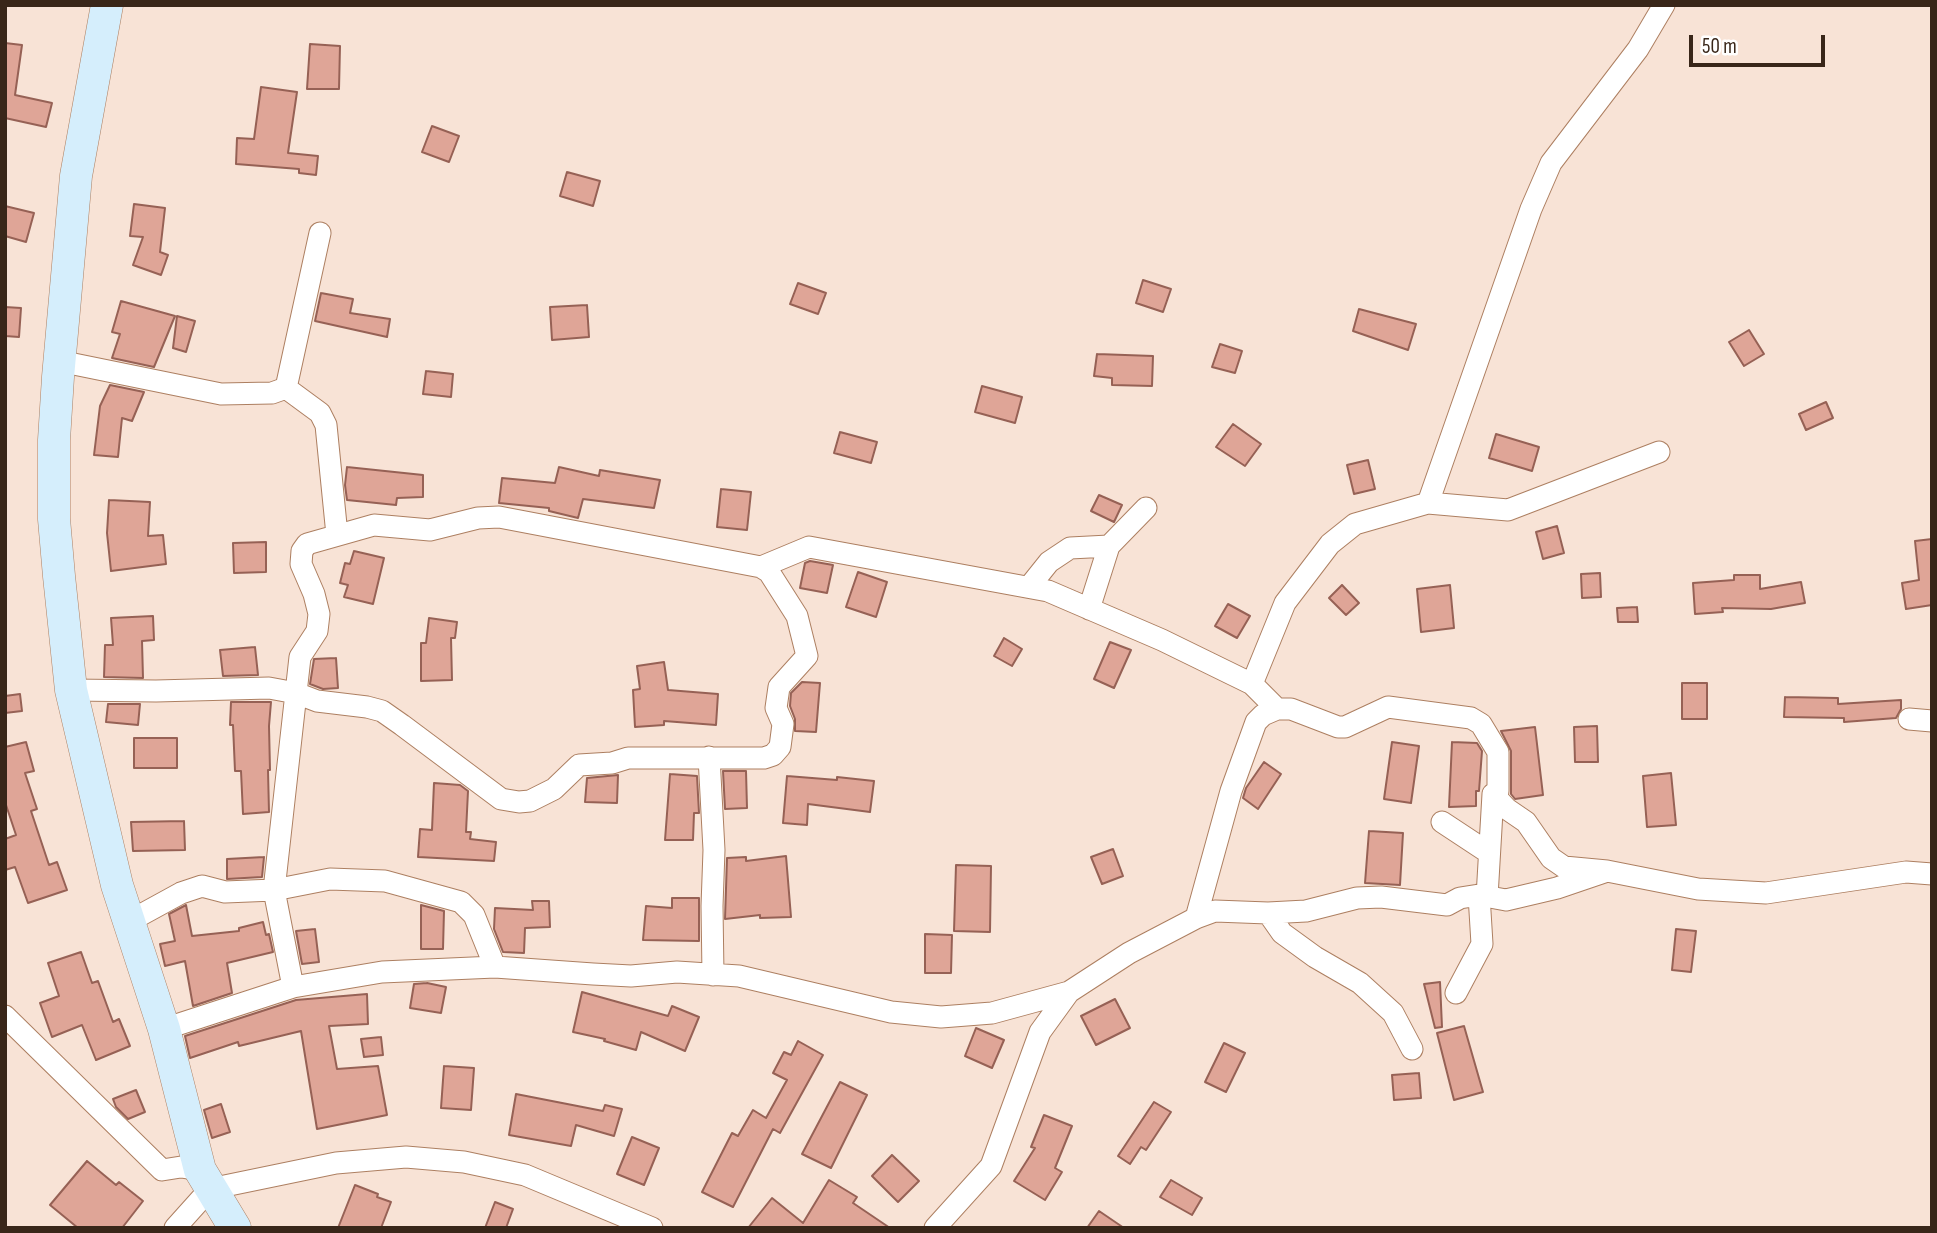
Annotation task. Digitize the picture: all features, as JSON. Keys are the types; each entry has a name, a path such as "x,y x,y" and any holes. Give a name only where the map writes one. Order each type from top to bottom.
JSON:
{"street":[{"path":"107,5 76,176 54,440 54,519 71,690 94,794 128,922 164,1029 205,1180 235,1228"},
{"path":"1428,503 1531,209 1551,163 1638,49 1664,5"},
{"path":"286,388 320,233"},
{"path":"59,361 221,394 272,393 286,388"},
{"path":"286,388 320,412 326,425 337,535"},
{"path":"1252,684 1285,603 1330,544 1355,524 1428,503 1508,510 1658,453"},
{"path":"1089,609 1109,546 1146,508"},
{"path":"71,690 269,688 296,693 317,701 367,706 382,711 502,799 530,801 554,789 579,765 612,763 628,758 764,758 773,755 780,747 783,724 776,708 779,687 807,656 797,616 769,572 761,567 499,517 478,517 430,530 374,525 307,544 302,551 301,564 319,614 317,632 300,657 296,693 274,890 293,987"},
{"path":"1029,587 1049,562 1070,548 1109,546"},
{"path":"761,567 809,547 1048,591 1162,640 1252,684 1277,709"},
{"path":"1196,918 1231,791 1256,722 1263,715 1277,709 1291,709 1338,727 1345,727 1388,706 1471,718 1481,724 1498,752 1499,790 1493,794"},
{"path":"1909,719 1932,721"},
{"path":"709,757 714,850 713,975"},
{"path":"1456,993 1482,944 1483,896 1492,836 1493,794"},
{"path":"1493,794 1507,809 1526,822 1552,858 1564,867 1607,871 1698,889 1766,893 1906,872 1932,874"},
{"path":"1442,822 1489,853"},
{"path":"164,1029 293,987 382,972 495,967 605,975 677,972 740,976 891,1012 941,1017 992,1013 1069,992 1129,953 1215,911 1307,911 1357,898 1381,897 1447,905 1461,898 1483,896 1506,900 1558,888 1607,871"},
{"path":"128,922 181,893 202,886 225,892 274,890 330,879 385,881 461,902 474,915 495,967"},
{"path":"1268,913 1282,933 1315,957 1360,983 1393,1013 1412,1049"},
{"path":"935,1228 990,1166 1040,1032 1069,992"},
{"path":"1025,1004 1040,1032"},
{"path":"5,1016 162,1170 181,1167 205,1180 406,1157 464,1162 526,1175 652,1228"},
{"path":"175,1228 205,1180"}],"building":[{"path":"5,43 22,45 15,95 52,103 46,127 5,118"},
{"path":"310,44 340,46 339,89 307,89"},
{"path":"261,87 297,92 288,153 318,156 316,175 299,173 299,169 236,164 237,138 254,139"},
{"path":"432,126 459,136 449,162 422,152"},
{"path":"567,172 600,181 593,206 560,196"},
{"path":"134,204 165,208 160,252 168,255 161,275 133,265 143,237 130,236"},
{"path":"5,206 34,213 26,242 5,236"},
{"path":"1143,280 1171,289 1163,312 1136,303"},
{"path":"798,283 826,293 818,314 790,304"},
{"path":"321,293 353,299 350,313 390,319 387,337 315,321"},
{"path":"121,301 175,316 154,367 112,358 120,334 112,332"},
{"path":"587,305 589,337 552,340 550,307"},
{"path":"5,307 21,308 19,337 5,336"},
{"path":"1359,309 1416,324 1408,350 1353,331"},
{"path":"177,316 195,321 186,352 173,348"},
{"path":"1749,330 1764,354 1744,366 1729,342"},
{"path":"1220,344 1242,351 1235,373 1212,367"},
{"path":"1097,354 1153,356 1152,386 1112,385 1112,378 1094,376"},
{"path":"426,371 453,374 451,397 423,394"},
{"path":"110,385 144,392 132,421 122,418 118,457 94,455 100,406"},
{"path":"982,386 1022,397 1015,423 975,412"},
{"path":"1826,402 1833,418 1806,430 1799,414"},
{"path":"1233,424 1261,444 1245,466 1216,447"},
{"path":"840,432 877,442 871,463 834,453"},
{"path":"1496,434 1539,447 1532,471 1489,458"},
{"path":"1368,460 1375,489 1354,494 1347,465"},
{"path":"347,467 423,475 423,497 397,498 396,505 347,500"},
{"path":"559,467 599,476 600,470 660,480 654,508 583,499 578,518 549,511 549,508 499,503 502,478 555,483"},
{"path":"721,489 751,492 747,530 717,527"},
{"path":"1099,495 1122,505 1114,522 1091,511"},
{"path":"109,500 150,502 148,536 163,535 166,564 111,571 107,533"},
{"path":"1557,526 1564,553 1543,559 1536,532"},
{"path":"1932,539 1932,605 1906,609 1902,583 1919,580 1915,541"},
{"path":"266,542 266,572 234,573 233,543"},
{"path":"354,551 384,558 373,604 344,597 348,585 340,583 345,563 350,564"},
{"path":"810,561 833,565 827,593 800,588 805,563"},
{"path":"858,572 887,582 876,617 846,607"},
{"path":"1600,573 1601,597 1582,598 1581,574"},
{"path":"1734,575 1760,575 1760,589 1801,582 1805,603 1771,609 1722,608 1723,612 1695,614 1693,583 1734,580"},
{"path":"1342,585 1359,603 1346,615 1329,598"},
{"path":"1450,585 1454,628 1421,632 1417,589"},
{"path":"1228,604 1250,616 1237,638 1215,626"},
{"path":"1637,607 1638,622 1618,622 1617,608"},
{"path":"153,616 154,640 142,641 143,678 104,677 105,645 113,645 111,618"},
{"path":"429,618 457,622 455,638 451,638 452,680 421,681 421,643 426,643"},
{"path":"1004,638 1022,649 1012,666 994,656"},
{"path":"1110,642 1131,650 1114,688 1094,679"},
{"path":"255,647 258,675 223,676 220,650"},
{"path":"336,658 338,688 323,689 310,684 314,659"},
{"path":"664,662 668,690 718,694 716,725 664,721 664,725 635,727 633,690 640,689 637,666"},
{"path":"802,682 820,683 816,732 795,731 795,719 790,706 791,693"},
{"path":"1682,683 1707,683 1707,719 1682,719"},
{"path":"20,694 22,711 5,713 5,696"},
{"path":"1785,697 1838,698 1838,704 1901,700 1901,709 1896,718 1844,722 1844,718 1784,717"},
{"path":"231,702 271,702 269,812 243,814 241,771 235,771 233,725 230,725"},
{"path":"108,704 140,704 138,725 106,722"},
{"path":"1597,726 1598,762 1575,762 1574,727"},
{"path":"1535,727 1543,795 1515,799 1511,794 1511,751 1501,731"},
{"path":"134,738 177,738 177,768 134,768"},
{"path":"26,742 34,771 25,773 37,809 31,811 49,865 57,862 67,890 28,903 15,867 5,870 5,839 16,835 5,802 5,747"},
{"path":"1392,742 1419,746 1411,803 1384,799"},
{"path":"1452,742 1477,743 1482,751 1476,806 1449,807"},
{"path":"1264,762 1281,774 1258,809 1243,798 1246,788"},
{"path":"723,771 746,771 747,808 725,809"},
{"path":"1671,773 1676,825 1647,827 1643,776"},
{"path":"670,774 697,776 699,813 694,813 693,840 665,840"},
{"path":"618,775 617,803 585,802 587,778"},
{"path":"787,776 874,781 870,812 808,804 807,825 783,823"},
{"path":"434,783 460,785 468,791 466,832 471,832 470,839 496,842 494,861 418,857 420,829 432,830"},
{"path":"184,821 185,850 133,851 131,822"},
{"path":"1369,831 1403,833 1400,885 1365,883"},
{"path":"1113,849 1123,876 1102,884 1091,857"},
{"path":"786,856 791,917 760,918 760,915 725,919 727,858 746,857 746,861"},
{"path":"264,857 262,877 227,879 227,859"},
{"path":"956,865 991,866 990,932 954,931"},
{"path":"672,898 699,898 699,941 643,940 646,906 672,908"},
{"path":"532,901 549,901 550,927 525,928 524,953 503,952 494,929 495,908 533,910"},
{"path":"186,905 192,936 239,931 239,928 263,922 273,952 227,963 232,993 193,1006 185,961 165,966 160,944 175,941 169,914"},
{"path":"421,905 444,911 443,949 421,949"},
{"path":"315,929 319,962 302,964 296,931"},
{"path":"1676,929 1696,931 1691,972 1672,970"},
{"path":"925,934 952,935 951,973 925,973"},
{"path":"81,952 92,983 98,981 113,1022 119,1019 130,1046 96,1060 82,1025 52,1037 40,1003 59,996 48,963"},
{"path":"1440,982 1442,1027 1435,1028 1424,984"},
{"path":"427,983 446,987 441,1013 410,1008 414,984"},
{"path":"582,992 668,1016 672,1006 699,1017 685,1051 641,1032 636,1050 573,1032"},
{"path":"367,994 368,1024 329,1026 337,1069 378,1066 387,1115 317,1129 301,1031 239,1046 238,1042 190,1058 185,1036 296,1000"},
{"path":"1115,999 1130,1028 1096,1045 1081,1016"},
{"path":"1464,1026 1483,1092 1454,1100 1437,1033"},
{"path":"976,1028 1004,1040 992,1068 965,1056"},
{"path":"381,1037 383,1055 364,1057 361,1039"},
{"path":"798,1041 823,1055 780,1133 773,1129 733,1207 702,1192 732,1133 738,1136 753,1110 766,1118 787,1080 773,1073 784,1052 791,1055"},
{"path":"1224,1043 1245,1053 1226,1092 1205,1082"},
{"path":"444,1066 474,1068 471,1110 441,1108"},
{"path":"1419,1073 1421,1098 1394,1100 1392,1075"},
{"path":"840,1082 867,1095 831,1168 802,1154"},
{"path":"136,1090 145,1112 128,1119 116,1107 113,1099"},
{"path":"516,1094 603,1111 605,1105 622,1109 614,1136 576,1125 571,1146 509,1135"},
{"path":"1154,1102 1171,1112 1146,1150 1141,1147 1130,1164 1118,1156"},
{"path":"221,1104 230,1132 212,1138 204,1110"},
{"path":"1044,1115 1072,1126 1055,1168 1062,1172 1045,1200 1014,1181 1035,1148 1031,1147"},
{"path":"632,1137 659,1148 644,1185 617,1174"},
{"path":"892,1155 919,1181 898,1202 872,1176"},
{"path":"87,1161 116,1185 119,1182 143,1201 122,1228 78,1228 50,1205"},
{"path":"829,1180 857,1197 853,1203 890,1228 748,1228 772,1198 803,1223"},
{"path":"1171,1180 1202,1198 1192,1215 1160,1197"},
{"path":"355,1185 391,1202 381,1228 338,1228"},
{"path":"495,1202 513,1209 506,1228 485,1228"},
{"path":"1099,1211 1124,1228 1087,1228"}]}
